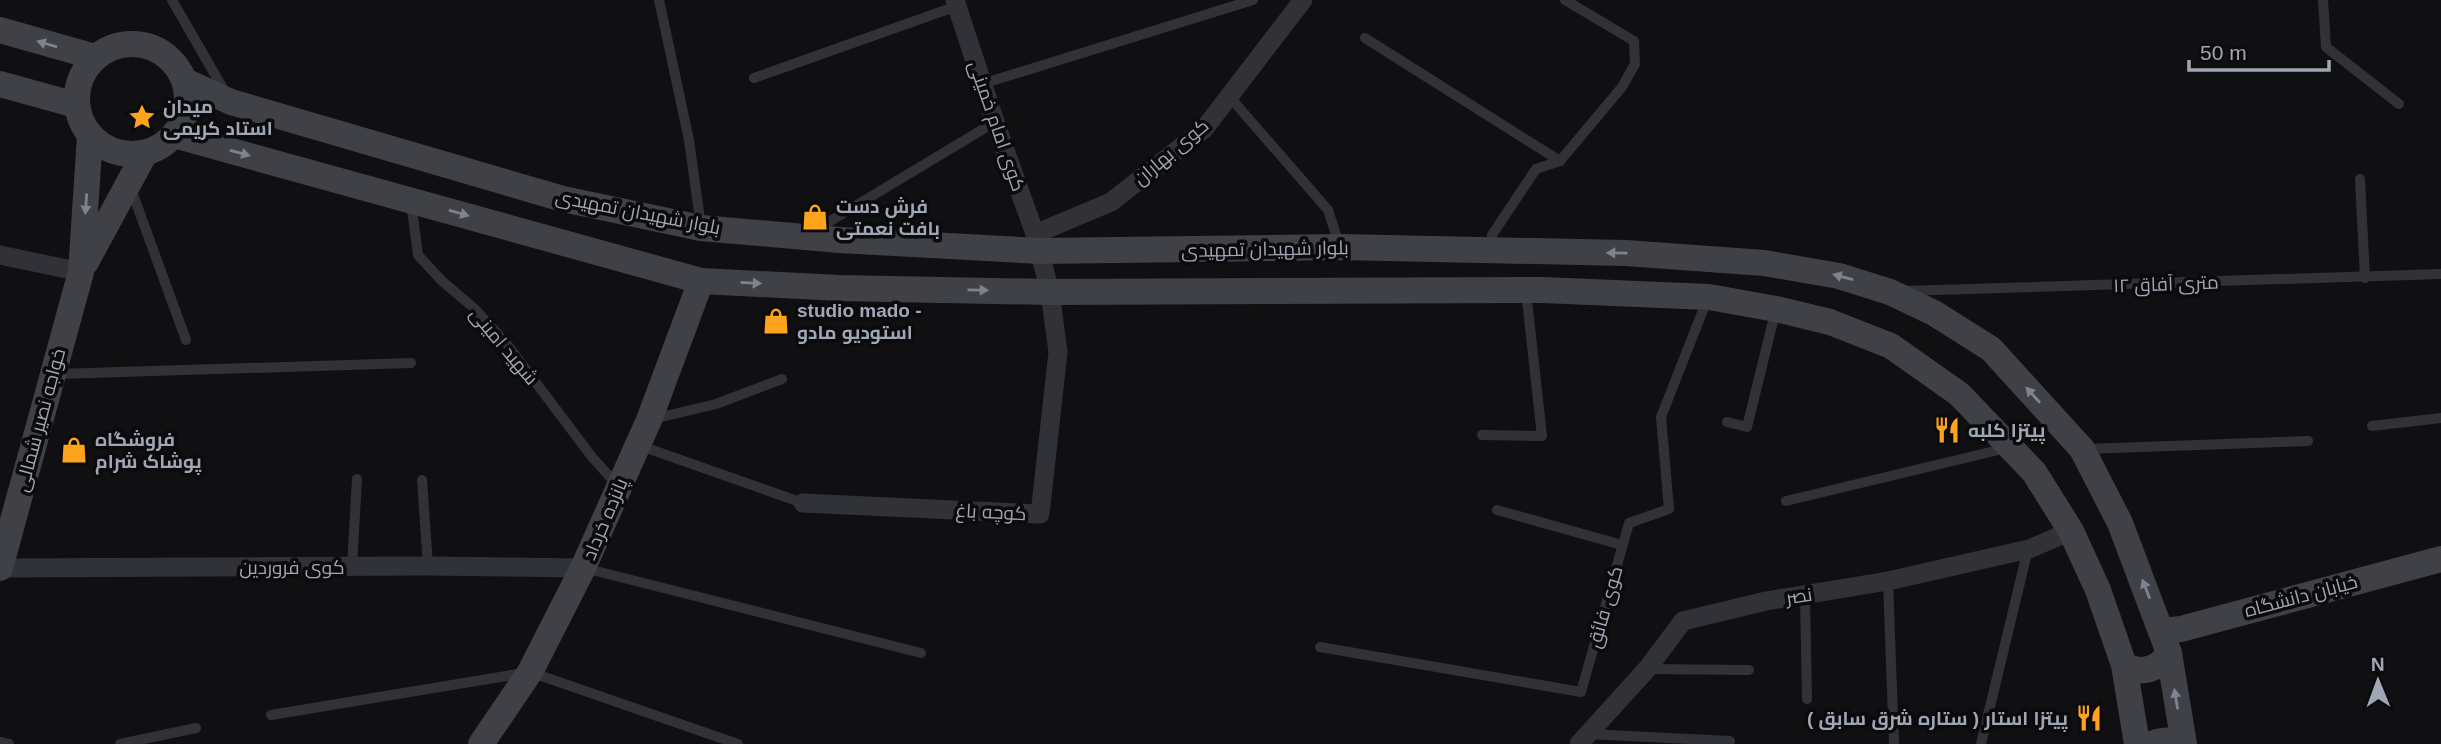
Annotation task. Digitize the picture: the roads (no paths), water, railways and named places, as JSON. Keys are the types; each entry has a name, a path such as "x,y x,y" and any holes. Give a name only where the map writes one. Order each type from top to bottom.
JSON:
{"main road":[{"path":"0,30 95,57"},
{"path":"128,43 146,45 163,52 176,65 185,81 187,109 182,123 174,135 145,153 127,154 111,150 90,136 78,114 78,84 88,65 110,47 128,43"},
{"name":"بلوار شهیدان تمهیدی","path":"185,81 230,102 564,199 701,228 803,237 1638,254 1763,263 1839,276 1890,292 1934,313 1991,349 2082,449 2120,523 2165,642 2184,744"},
{"path":"0,84 76,105"},
{"path":"174,135 701,281 840,288 1050,292 1526,290 1709,297 1776,309 1830,323 1891,346 1959,394 2034,472 2071,531 2098,590 2124,665 2137,744"},
{"path":"81,272 90,136"},
{"path":"81,272 145,153"},
{"name":"خواجه نصیر شمالی","path":"0,568 81,272"},
{"name":"پانزده خرداد","path":"481,744 530,672 583,568 649,420 701,281"},
{"name":"خیابان دانشگاه","path":"2165,642 2181,629 2441,559"},
{"path":"2124,665 2132,669 2150,670 2158,666 2165,642"},
{"path":"2152,744 2173,741 2178,744"}],"street":[{"name":"کوی بهاران","path":"1037,243 1111,202 1204,129 1303,0"},
{"name":"کوی امام خمینی","path":"956,3 1037,243 1050,292"},
{"path":"0,255 81,272"},
{"name":"کوچه باغ","path":"803,503 1040,514 1058,352 1050,292"},
{"name":"نصر","path":"1583,739 1647,669 1684,621 1766,601 1888,581 2029,549 2071,531"},
{"name":"کوی فروردین","path":"0,568 583,568"}],"lane":[{"path":"172,0 230,102"},
{"path":"659,0 690,140 701,228"},
{"path":"982,84 1253,0"},
{"path":"1492,250 1492,235 1536,169 1560,161 1622,87 1634,64 1634,41 1565,0"},
{"path":"2322,0 2326,47 2399,104"},
{"path":"754,78 956,3"},
{"path":"1365,38 1560,161"},
{"path":"1229,96 1328,210 1340,247"},
{"path":"803,237 995,122"},
{"path":"2360,178 2365,278"},
{"path":"129,182 186,340"},
{"name":"شهید امینی","path":"411,200 418,255 442,281 475,309 506,343 592,457 619,486"},
{"name":"۱۲ متری آفاق","path":"1890,292 2441,274"},
{"path":"1482,435 1542,436 1526,290"},
{"name":"کوی فائق","path":"1320,647 1581,692 1629,523 1669,509 1661,417 1709,297"},
{"path":"1727,422 1747,427 1776,309"},
{"path":"53,374 411,363"},
{"path":"649,420 716,404 782,379"},
{"path":"2372,426 2441,418"},
{"path":"2082,449 2308,441"},
{"path":"638,444 803,503"},
{"path":"1786,501 2010,447"},
{"path":"352,566 358,480"},
{"path":"422,480 428,566"},
{"path":"1497,510 1622,545"},
{"path":"1981,744 2029,549"},
{"path":"583,568 920,653"},
{"path":"1888,581 1894,744"},
{"path":"1805,596 1807,699"},
{"path":"1647,669 1749,670"},
{"path":"271,715 530,672 738,744"},
{"path":"120,744 196,728"},
{"path":"1583,739 1730,741"},
{"path":"0,742 9,744"}],"place":[{"name":"میدان استاد کریمی","path":"142,117"},
{"name":"فرش دست بافت نعمتی","path":"815,217"},
{"name":"studio mado - استودیو مادو","path":"776,321"},
{"name":"پیتزا کلبه","path":"1947,430"},
{"name":"فروشگاه پوشاک شرام","path":"74,450"},
{"name":"پیتزا استار ( ستاره شرق سابق )","path":"2089,718"}]}
